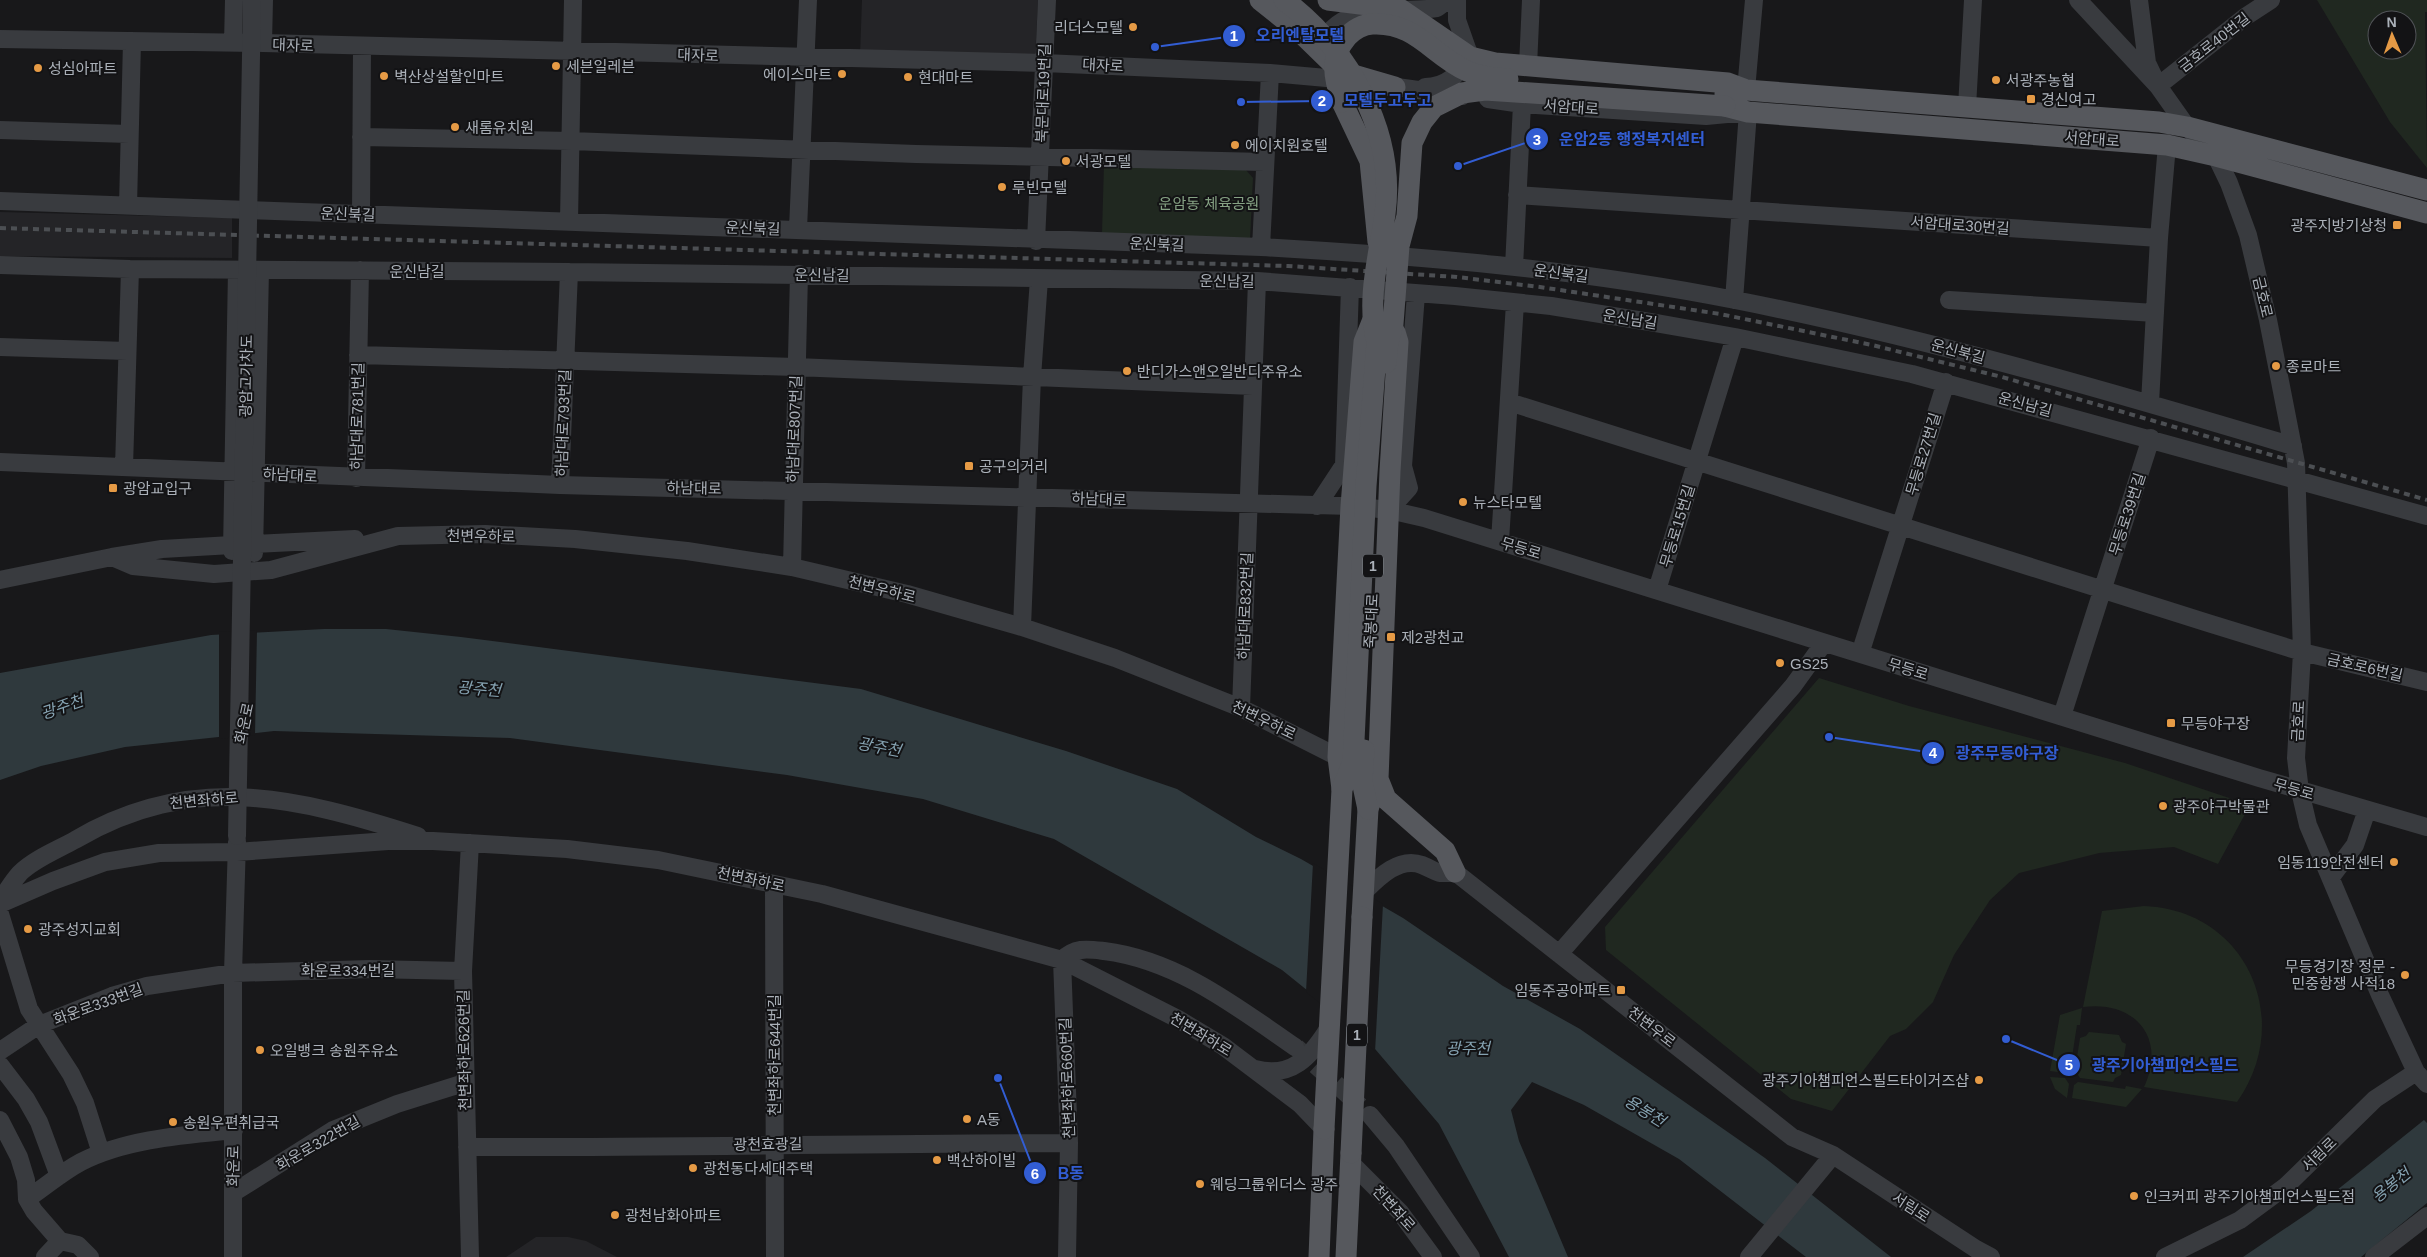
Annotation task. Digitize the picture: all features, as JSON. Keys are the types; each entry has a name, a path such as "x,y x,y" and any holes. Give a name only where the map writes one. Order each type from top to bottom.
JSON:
{"main road":[{"path":"1260,0 1300,32 1318,52 1340,71 1395,87"},
{"name":"1","path":"1284,0 1322,33 1340,54 1349,68 1372,118 1380,144 1385,173 1385,213 1389,245"},
{"name":"1","path":"1301,0 1330,25 1347,45 1376,98 1389,133 1397,177 1396,216 1389,245 1382,323"},
{"path":"1328,0 1400,9 1470,57 1495,63 1728,83 1746,90"},
{"path":"1389,245 1370,162 1342,102 1333,74 1339,47 1352,32 1368,24 1390,23 1410,32 1466,71 1489,78 1725,100"},
{"path":"1389,245 1406,216 1412,142 1422,122 1434,107 1448,98 1462,93 1485,90 1725,100"},
{"name":"서암대로","path":"1725,100 1746,90 2159,122 2187,127 2427,190"},
{"name":"서암대로","path":"1725,100 1748,112 2167,145 2216,156 2427,213"},
{"path":"1342,789 1338,757 1351,506 1364,342 1382,323 1398,342 1390,471 1378,779 1368,809"},
{"name":"죽봉대로","path":"1342,789 1353,762 1366,486 1376,342 1382,323"},
{"name":"죽봉대로","path":"1351,1158 1368,809 1362,782 1375,520 1388,342 1382,323"},
{"path":"1378,779 1386,799 1444,851 1455,872"},
{"name":"1","path":"1319,1257 1328,1028 1342,789"},
{"name":"1","path":"1346,1257 1351,1158"}],"street":[{"path":"233,43 234,0"},
{"name":"광암고가차도","path":"238,752 252,0"},
{"path":"263,43 264,0"},
{"path":"569,221 573,0"},
{"path":"798,230 808,0"},
{"name":"북문대로19번길","path":"1036,241 1047,0"},
{"path":"1320,76 1317,66 1318,52 1325,34 1339,20 1354,14 1400,9 1437,8 1448,0"},
{"path":"1395,87 1437,87 1457,76 1470,57 1457,20 1457,0"},
{"path":"1528,66 1531,0"},
{"path":"1746,90 1754,0"},
{"path":"1966,107 1974,0"},
{"name":"금호로","path":"2078,0 2158,86 2187,127 2216,156 2229,183 2254,258 2293,446 2297,481 2302,652 2296,758 2300,791"},
{"path":"2139,0 2147,63 2158,86"},
{"name":"금호로40번길","path":"2158,86 2245,17 2271,0"},
{"name":"대자로","path":"0,40 263,43 362,47 571,50 806,58 1044,62 1320,76 1395,87"},
{"path":"128,206 132,41"},
{"path":"360,214 362,47"},
{"path":"1261,247 1270,73"},
{"name":"서암대로","path":"1395,87 1522,104 1706,116 1748,112"},
{"path":"1514,267 1522,104"},
{"path":"1734,300 1748,112"},
{"path":"0,130 129,134"},
{"name":"북문대로19번길","path":"361,137 571,141 916,154 1265,162"},
{"path":"2150,403 2159,238 2167,145"},
{"name":"서암대로30번길","path":"1517,195 2159,238"},
{"name":"운신북길","path":"0,202 569,221 1036,241 1261,247 1404,256 1514,267 1609,279 1734,300 1945,347 2150,403 2293,446"},
{"name":"운신남길","path":"0,265 130,269 799,274 1257,281 1455,296 1551,306 1735,337 1946,382 2427,516"},
{"path":"124,467 130,269"},
{"name":"화운로","path":"233,1257 233,973 238,752 228,694 237,270"},
{"name":"화운로","path":"238,752 252,688 260,270"},
{"name":"하남대로781번길","path":"356,478 360,270"},
{"name":"하남대로793번길","path":"560,485 569,272"},
{"name":"하남대로807번길","path":"792,568 792,490 799,274"},
{"path":"1022,627 1026,497 1038,279"},
{"name":"하남대로832번길","path":"1241,708 1257,281"},
{"path":"1317,506 1344,465 1350,287"},
{"path":"1389,510 1409,488 1403,466 1416,294"},
{"path":"1949,300 2155,313"},
{"path":"1500,541 1515,303"},
{"name":"무등로15번길","path":"1657,590 1735,337"},
{"path":"0,347 127,350"},
{"name":"하남대로781번길","path":"358,355 466,356"},
{"name":"하남대로793번길","path":"466,356 685,365"},
{"name":"하남대로807번길","path":"685,365 796,367 1253,386"},
{"name":"무등로27번길","path":"1860,654 1946,382"},
{"path":"1509,402 2302,652"},
{"name":"무등로39번길","path":"2062,716 2151,438"},
{"name":"하남대로","path":"0,462 356,478 1249,505 1351,506 1389,510"},
{"name":"무등로","path":"1389,510 1424,518 1500,541 2300,791 2427,827"},
{"name":"천변우하로","path":"254,549 398,536 485,534 575,540 687,551 792,568 907,594 1022,627 1115,658 1241,708 1338,757"},
{"name":"천변우하로","path":"112,557 133,566 214,574 271,570 398,536"},
{"path":"0,580 112,557 162,549 232,548"},
{"path":"1559,954 1793,686 1824,643"},
{"name":"금호로6번길","path":"2302,652 2427,682"},
{"name":"서림로","path":"2165,1257 2228,1227 2256,1209 2286,1186 2375,1099 2421,1077 2380,995 2308,825 2300,791"},
{"name":"천변좌하로","path":"0,902 21,872 92,829 138,810 182,800 250,797 297,803 361,818 433,841"},
{"path":"2331,877 2355,845 2366,810"},
{"name":"천변좌하로","path":"0,902 105,862 159,853 237,844 388,840 433,841 568,849 658,860 822,894 1062,960 1178,1019 1223,1046 1300,1104 1324,1129"},
{"name":"천변좌하로626번길","path":"470,843 463,971 464,1083 470,1257"},
{"path":"1364,892 1383,873 1399,865 1420,864 1438,874 1455,872"},
{"name":"천변우로","path":"1455,872 1792,1137 1834,1155"},
{"name":"천변좌하로644번길","path":"774,884 775,1257"},
{"path":"0,914 29,1009 71,1074 85,1102 101,1153"},
{"path":"1062,960 1070,952 1088,949 1132,957 1168,969 1223,998 1295,1047"},
{"name":"천변좌하로660번길","path":"1062,960 1069,1143 1067,1257"},
{"name":"화운로334번길","path":"233,973 370,969 463,971"},
{"name":"화운로333번길","path":"0,1051 39,1025 112,996 147,986 233,973"},
{"path":"1255,1069 1266,1072 1301,1063 1312,1054 1328,1028"},
{"path":"0,1066 26,1099 39,1122 59,1176"},
{"name":"화운로322번길","path":"233,1193 333,1130 397,1104 464,1083"},
{"path":"1370,1115 1396,1146 1471,1257"},
{"path":"0,1120 19,1157 26,1180 27,1199 60,1241 78,1245 90,1257"},
{"path":"27,1199 59,1176 101,1153 170,1138 234,1130"},
{"name":"광천효광길","path":"467,1147 639,1148 774,1144 1069,1143"},
{"path":"1749,1257 1834,1155"},
{"name":"서림로","path":"1834,1155 1991,1257"},
{"name":"천변좌로","path":"1351,1158 1400,1212 1433,1257"},
{"path":"2374,1257 2427,1216"},
{"path":"45,1257 60,1241"}],"shaded area":[{"path":"862,0 1038,0 1035,60 860,56"},
{"path":"0,212 232,218 232,258 0,256"},
{"path":"536,1237 568,1237 586,1241 617,1257 506,1257"}],"green space":[{"path":"2317,0 2427,0 2427,12 2425,12 2427,168 2390,122"},
{"name":"운암동 체육공원","path":"1104,164 1246,170 1253,178 1250,240 1102,233"},
{"path":"1819,678 1909,706 2125,763 2250,805 2218,864 2174,847 2099,853 2019,873 1990,900 1954,955 1933,1002 1906,1029 1890,1036 1832,1111 1791,1099 1606,950 1605,927"},
{"path":"2144,906 2180,912 2210,927 2234,948 2251,975 2260,1005 2261,1037 2254,1070 2237,1102 2144,1087 2150,1069 2151,1053 2149,1038 2142,1026 2131,1016 2118,1010 2101,1006 2083,1007 2102,911"},
{"path":"2082,1008 2080,1025 2077,1025 2070,1070 2066,1073 2050,1071 2060,1015"},
{"path":"2089,1032 2119,1035 2122,1042 2126,1044 2121,1075 2115,1078 2113,1082 2080,1078 2075,1070 2080,1038 2086,1036"},
{"path":"2050,1077 2065,1078 2069,1084 2067,1098 2055,1089"},
{"path":"2078,1082 2125,1089 2126,1086 2142,1089 2126,1107 2072,1098 2074,1085"}],"water":[{"name":"광주천","path":"324,629 386,629 461,637 861,689 1066,751 1177,789 1256,837 1301,859 1403,918 1503,986 1580,1029 1765,1158 1891,1257 1806,1257 1679,1159 1584,1105 1532,1082 1511,1110 1519,1141 1568,1257 1509,1257 1439,1124 1364,1036 1282,970 1054,839 923,799 787,775 510,738 274,731 125,747 41,766 0,780 0,673 211,635"},
{"name":"용봉천","path":"2424,1120 2427,1123 2427,1203 2361,1257 2243,1257 2311,1211"}],"pier":[{"path":"257,630 255,735 219,739 219,632"},
{"path":"1313,863 1383,904 1375,1052 1363,1038 1306,992"}],"tunnel":[{"path":"1296,1047 1360,1106"}],"railway":[{"path":"0,228 1288,266 1457,277 1540,287 1720,314 1872,345 2002,377 2427,500"}],"place":[{"name":"리더스모텔","path":"1133,27"},
{"name":"오리엔탈모텔","path":"1155,47"},
{"name":"세븐일레븐","path":"556,66"},
{"name":"성심아파트","path":"38,68"},
{"name":"에이스마트","path":"842,74"},
{"name":"벽산상설할인마트","path":"384,76"},
{"name":"현대마트","path":"908,77"},
{"name":"서광주농협","path":"1996,80"},
{"name":"경신여고","path":"2031,99"},
{"name":"모텔두고두고","path":"1241,102"},
{"name":"새롬유치원","path":"455,127"},
{"name":"에이치원호텔","path":"1235,145"},
{"name":"서광모텔","path":"1066,161"},
{"name":"운암2동 행정복지센터","path":"1458,166"},
{"name":"루빈모텔","path":"1002,187"},
{"name":"광주지방기상청","path":"2397,225"},
{"name":"종로마트","path":"2276,366"},
{"name":"반디가스앤오일반디주유소","path":"1127,371"},
{"name":"공구의거리","path":"969,466"},
{"name":"광암교입구","path":"113,488"},
{"name":"뉴스타모텔","path":"1463,502"},
{"name":"제2광천교","path":"1391,637"},
{"name":"GS25","path":"1780,663"},
{"name":"무등야구장","path":"2171,723"},
{"name":"광주무등야구장","path":"1829,737"},
{"name":"광주야구박물관","path":"2163,806"},
{"name":"임동119안전센터","path":"2394,862"},
{"name":"광주성지교회","path":"28,929"},
{"name":"무등경기장 정문 - 민중항쟁 사적18","path":"2405,975"},
{"name":"임동주공아파트","path":"1621,990"},
{"name":"광주기아챔피언스필드","path":"2006,1039"},
{"name":"오일뱅크 송원주유소","path":"260,1050"},
{"name":"B동","path":"998,1078"},
{"name":"광주기아챔피언스필드타이거즈샵","path":"1979,1080"},
{"name":"A동","path":"967,1119"},
{"name":"송원우편취급국","path":"173,1122"},
{"name":"백산하이빌","path":"937,1160"},
{"name":"광천동다세대주택","path":"693,1168"},
{"name":"웨딩그룹위더스 광주","path":"1200,1184"},
{"name":"인크커피 광주기아챔피언스필드점","path":"2134,1196"},
{"name":"광천남화아파트","path":"615,1215"}]}
